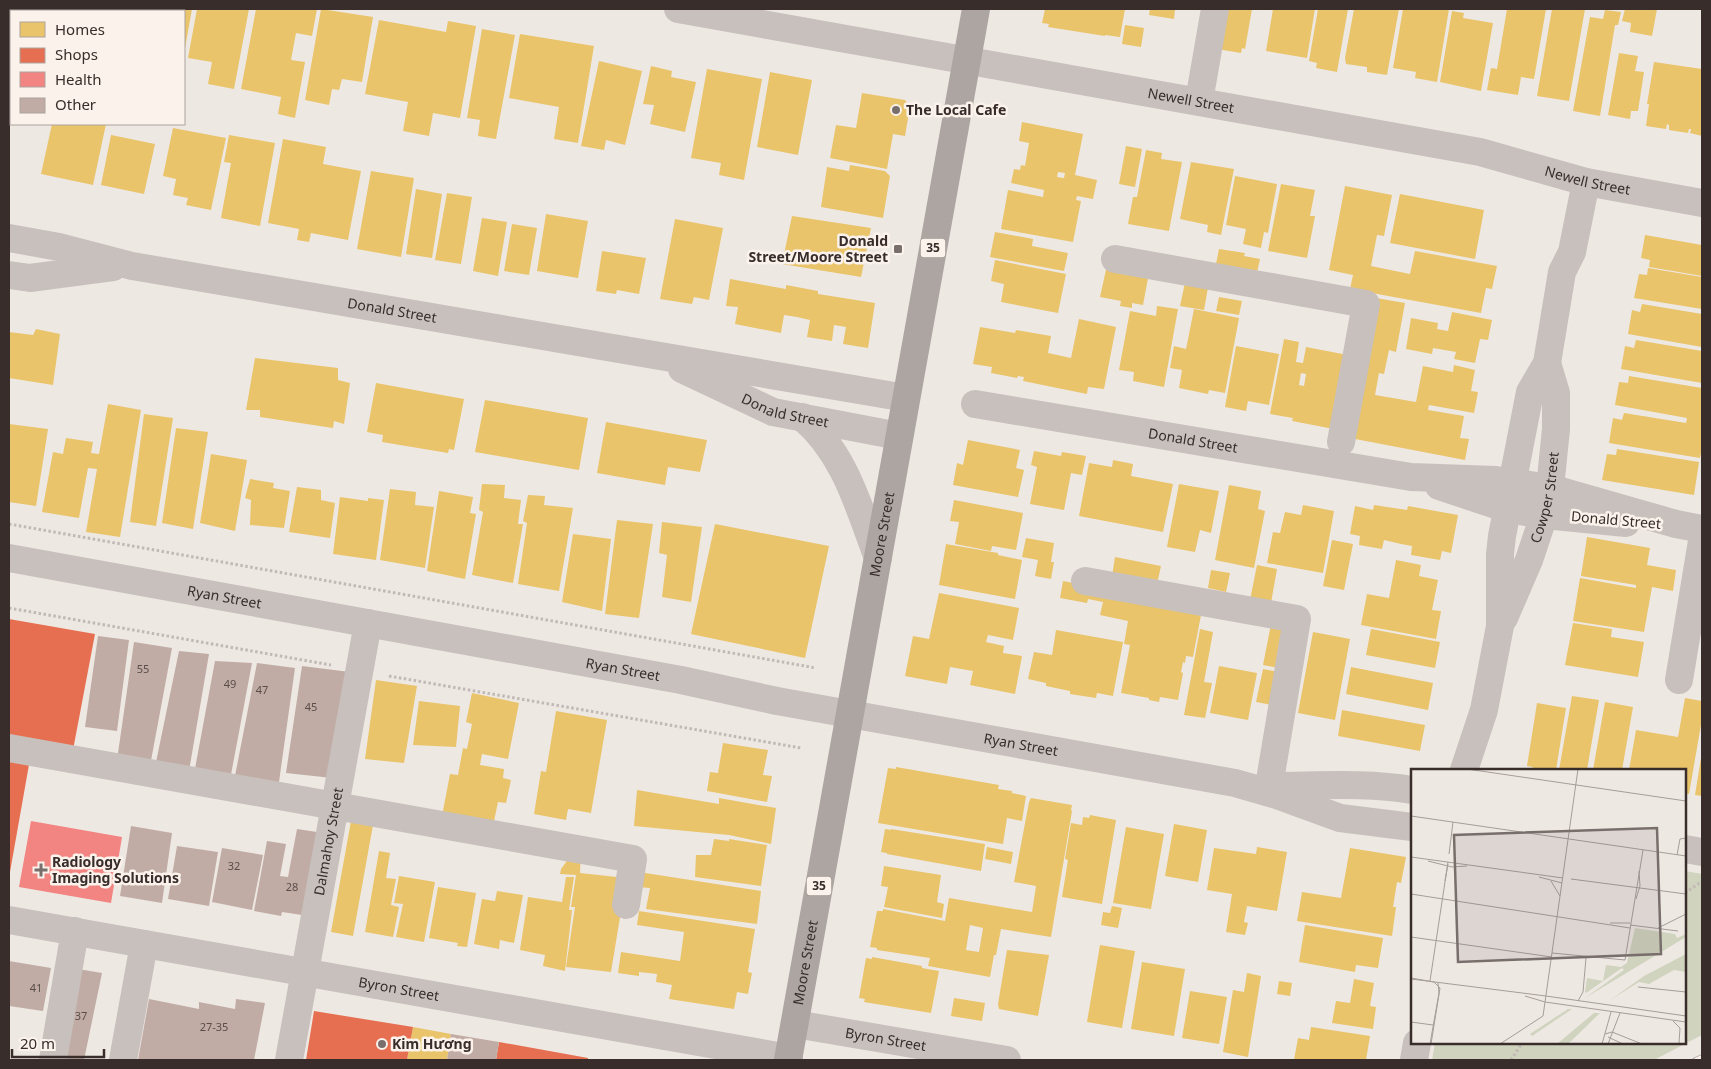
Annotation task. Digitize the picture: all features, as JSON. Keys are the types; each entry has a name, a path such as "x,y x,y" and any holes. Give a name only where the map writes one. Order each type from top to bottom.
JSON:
{"main road":[{"name":"Moore Street","path":"788,1059 878,558 898,436 976,9"}],"street":[{"name":"Newell Street","path":"678,9 727,13 967,60 1480,152 1586,182 1702,204"},
{"path":"1199,101 1215,9"},
{"name":"Cowper Street","path":"1464,769 1484,710 1500,626 1500,554 1530,392 1547,364 1562,272 1572,252 1586,182"},
{"name":"Donald Street","path":"9,238 59,247 132,266 906,398"},
{"path":"1114,259 1366,304 1341,442"},
{"name":"Donald Street","path":"9,275 30,278 132,266"},
{"name":"Donald Street","path":"652,354 767,409 898,436"},
{"name":"Cowper Street","path":"1500,626 1529,560 1544,515 1550,488 1556,429 1556,393 1547,364"},
{"name":"Donald Street","path":"975,404 1411,477 1510,496 1544,515 1613,522 1676,524"},
{"path":"802,417 819,433 841,465 878,558"},
{"name":"Donald Street","path":"1510,496 1550,488 1676,524 1702,529"},
{"path":"1679,680 1702,541"},
{"name":"Ryan Street","path":"9,558 681,680 777,701 1235,783 1269,786 1340,785 1411,790"},
{"path":"1084,581 1297,619 1269,786"},
{"name":"Dalmahoy Street","path":"289,1060 368,623"},
{"path":"9,748 634,859 626,906"},
{"name":"Ryan Street","path":"1235,783 1271,793 1340,818 1411,827"},
{"name":"Byron Street","path":"9,920 788,1059"},
{"path":"53,1060 75,932"},
{"path":"123,1060 144,944"},
{"name":"Byron Street","path":"795,1024 1007,1060"},
{"path":"1414,1060 1417,1044"}],"path":[{"path":"9,524 816,668"},
{"path":"9,608 340,667"},
{"path":"381,674 801,748"},
{"path":"1686,892 1702,881"},
{"path":"1511,1060 1521,1044"}],"green space":[{"path":"1686,871 1702,874 1702,1035 1686,1043"},
{"path":"1435,1044 1685,1044 1654,1060 1432,1060"}],"building: Homes":[{"path":"46,9 132,9 132,10"},
{"path":"192,9 185,48 185,10 138,10"},
{"path":"197,9 249,9 234,89 208,84 212,62 188,58"},
{"path":"256,9 317,9 312,36 296,33 291,60 305,62 295,118 278,114 281,97 241,89"},
{"path":"321,9 373,17 362,82 342,79 339,90 332,89 329,105 305,100"},
{"path":"1045,9 1125,9 1120,37 1048,27 1049,24 1042,23"},
{"path":"1150,9 1175,9 1174,19 1149,15"},
{"path":"1222,9 1252,9 1245,49 1242,48 1241,53 1217,49"},
{"path":"1273,9 1315,9 1307,58 1266,51"},
{"path":"1318,9 1348,9 1337,72 1316,68 1317,63 1309,61"},
{"path":"1354,9 1399,9 1387,75 1367,72 1367,67 1346,64 1345,58"},
{"path":"1403,9 1449,9 1437,82 1415,78 1416,72 1393,68"},
{"path":"1507,9 1546,9 1534,79 1521,77 1518,95 1487,90 1491,68 1497,69"},
{"path":"1552,9 1585,9 1569,101 1537,96"},
{"path":"1625,9 1657,9 1652,36 1630,32 1631,23 1622,21"},
{"path":"1605,10 1621,12 1618,25 1615,25 1600,116 1573,111 1590,17 1603,19"},
{"path":"1452,11 1464,13 1463,18 1493,23 1481,91 1440,82"},
{"path":"379,20 446,32 448,21 476,26 460,118 433,113 429,136 403,131 408,102 365,94"},
{"path":"1125,25 1144,28 1141,47 1122,44"},
{"path":"482,29 515,35 496,139 478,136 480,120 467,118"},
{"path":"520,34 594,46 578,143 554,139 559,107 509,98"},
{"path":"1619,53 1638,56 1635,71 1644,72 1638,111 1631,111 1630,119 1608,115"},
{"path":"599,61 642,71 625,145 606,140 604,150 581,146"},
{"path":"1654,62 1702,69 1702,136 1690,133 1691,129 1689,129 1688,133 1669,130 1669,125 1667,124 1666,129 1646,126 1649,104 1647,104"},
{"path":"651,66 672,71 671,77 696,82 685,132 650,124 654,105 643,104"},
{"path":"707,69 762,79 744,180 719,175 721,163 691,158"},
{"path":"770,72 812,80 798,155 757,147"},
{"path":"862,93 905,100 910,107 905,136 893,134 887,169 830,158 836,125 856,128"},
{"path":"1022,122 1083,134 1075,175 1097,180 1093,199 1077,196 1076,200 1081,201 1073,242 1001,229 1008,190 1043,197 1044,190 1011,183 1014,169 1020,170 1021,165 1025,166 1029,143 1019,141","holes":["1058,172 1065,173 1064,178 1057,177"]},
{"path":"52,125 106,125 93,185 41,174"},
{"path":"173,128 226,138 211,210 186,205 188,198 173,195 176,179 163,176"},
{"path":"111,135 155,144 144,194 101,185"},
{"path":"229,135 275,143 260,226 221,218 231,163 224,162"},
{"path":"283,139 326,147 323,164 361,171 348,240 311,233 309,242 297,240 299,229 268,223"},
{"path":"1126,146 1142,149 1135,187 1119,184"},
{"path":"1146,150 1162,153 1161,159 1182,162 1169,231 1128,224 1133,197 1137,197"},
{"path":"1191,162 1234,169 1221,235 1207,232 1208,225 1180,219"},
{"path":"850,165 885,171 890,176 883,218 821,207 827,167 849,171"},
{"path":"371,171 414,178 401,257 357,249"},
{"path":"1235,176 1277,184 1268,233 1264,232 1261,248 1243,244 1246,229 1226,225"},
{"path":"1281,184 1315,190 1310,216 1315,216 1307,258 1268,251"},
{"path":"1345,186 1392,195 1384,236 1377,235 1371,266 1410,274 1415,251 1497,266 1492,289 1486,288 1481,313 1350,289 1353,275 1329,270"},
{"path":"416,189 442,194 432,258 406,254"},
{"path":"447,193 472,197 461,264 435,260"},
{"path":"1400,194 1484,210 1475,259 1390,243"},
{"path":"546,214 588,221 578,278 537,271"},
{"path":"792,216 871,228 861,277 782,264"},
{"path":"482,218 507,222 498,276 473,271"},
{"path":"675,219 723,228 709,300 694,297 692,304 660,299"},
{"path":"512,224 537,228 529,275 504,271"},
{"path":"995,232 1033,239 1032,246 1068,253 1064,271 990,257"},
{"path":"1645,235 1702,245 1702,276 1649,267 1650,260 1641,258"},
{"path":"1219,249 1245,253 1244,256 1260,259 1256,277 1215,269"},
{"path":"602,251 646,258 639,294 617,290 616,294 596,291"},
{"path":"995,260 1066,274 1058,313 1001,302 1004,284 991,281"},
{"path":"1107,265 1149,273 1143,305 1132,303 1132,308 1120,306 1121,301 1100,297"},
{"path":"1648,268 1702,277 1702,309 1634,298 1639,274 1647,275"},
{"path":"1186,278 1209,282 1204,310 1180,306"},
{"path":"730,279 786,289 786,285 818,291 818,294 875,303 868,348 843,344 846,327 834,325 832,341 807,337 810,320 797,317 784,315 781,333 735,324 738,307 726,306"},
{"path":"1219,297 1242,301 1239,315 1216,311"},
{"path":"1376,298 1405,303 1396,352 1389,350 1384,374 1379,373 1375,395 1416,402 1423,366 1453,372 1454,365 1475,370 1471,391 1478,392 1474,413 1429,405 1428,410 1464,416 1460,438 1469,439 1465,460 1350,438"},
{"path":"1642,304 1702,314 1702,347 1628,334 1632,310 1640,312"},
{"path":"1157,306 1178,309 1164,387 1133,381 1134,372 1119,370 1130,311 1156,316"},
{"path":"1194,309 1239,318 1225,393 1209,390 1208,394 1179,388 1182,370 1170,368 1174,346 1186,349"},
{"path":"1452,312 1492,320 1488,340 1480,339 1475,363 1454,359 1456,352 1433,348 1432,354 1406,349 1411,318 1438,323 1437,329 1448,331"},
{"path":"1079,319 1116,327 1104,389 1088,387 1087,394 1023,381 1024,377 1018,376 1017,378 991,373 992,367 973,364 980,327 1015,333 1016,330 1051,336 1048,353 1071,358"},
{"path":"36,329 60,334 53,385 9,378 9,332 33,335"},
{"path":"1284,339 1299,342 1296,362 1303,363 1306,347 1353,356 1339,430 1292,421 1293,418 1270,414","holes":["1301,373 1306,374 1304,386 1299,385"]},
{"path":"1636,340 1702,351 1702,383 1621,369 1625,346 1634,348"},
{"path":"1236,346 1279,354 1269,405 1248,401 1246,411 1225,407"},
{"path":"255,358 338,368 338,380 350,383 344,424 334,421 333,428 260,417 260,410 246,410"},
{"path":"1629,376 1702,388 1702,446 1700,458 1609,443 1613,418 1622,420 1624,413 1686,423 1687,418 1615,405 1619,382 1628,383"},
{"path":"376,383 464,399 454,450 449,449 448,453 382,442 383,435 367,432"},
{"path":"485,400 588,418 579,470 475,452"},
{"path":"108,404 141,410 120,537 86,532 97,469 88,468 79,518 42,512 53,452 63,454 66,438 93,442 91,453 99,454"},
{"path":"144,414 173,418 156,526 130,522"},
{"path":"606,422 707,440 700,472 668,467 665,485 597,473"},
{"path":"9,424 48,429 36,506 9,502"},
{"path":"176,428 208,432 193,529 162,523"},
{"path":"968,440 1020,450 1016,468 1024,470 1018,497 953,485 957,463 963,465"},
{"path":"1617,449 1699,462 1694,495 1602,480 1607,454 1616,455"},
{"path":"1034,451 1061,456 1062,452 1086,456 1082,475 1071,473 1064,510 1030,504 1037,467 1031,465"},
{"path":"211,454 247,460 235,531 200,523"},
{"path":"1113,460 1133,464 1131,476 1173,484 1163,532 1079,516 1089,463 1112,467"},
{"path":"250,479 274,483 273,488 290,491 284,528 250,525 251,500 245,498"},
{"path":"482,484 505,485 504,498 521,500 518,524 523,524 513,583 472,575 483,512 479,510"},
{"path":"1179,484 1219,491 1211,533 1200,530 1195,552 1167,547"},
{"path":"1229,485 1261,491 1258,509 1265,511 1254,568 1215,560"},
{"path":"297,487 321,490 321,500 335,503 330,538 289,532"},
{"path":"390,489 416,492 415,505 434,507 425,568 380,560"},
{"path":"439,491 473,497 470,513 476,514 465,579 427,571"},
{"path":"528,495 545,496 544,505 573,508 559,591 518,584 527,523 523,521"},
{"path":"340,497 368,501 368,498 384,500 376,560 333,554"},
{"path":"954,500 1023,513 1016,550 992,546 991,551 955,544 959,522 950,521"},
{"path":"1303,505 1334,511 1323,573 1267,563 1273,532 1280,533 1285,512 1301,515"},
{"path":"1374,505 1407,510 1408,506 1458,515 1451,553 1442,551 1440,560 1411,555 1412,546 1384,540 1382,549 1359,545 1360,536 1350,534 1355,506 1373,510"},
{"path":"617,520 653,524 639,618 605,614"},
{"path":"662,522 702,527 691,602 662,597 667,555 659,553"},
{"path":"715,524 829,546 805,658 691,634"},
{"path":"573,534 611,539 602,611 562,602"},
{"path":"1587,537 1650,548 1647,565 1676,570 1673,591 1652,587 1644,632 1573,621 1580,578 1636,588 1636,585 1581,576"},
{"path":"1026,538 1054,543 1051,562 1054,562 1051,579 1035,576 1038,560 1022,557"},
{"path":"1332,540 1353,544 1344,590 1323,586"},
{"path":"946,544 998,553 998,555 1022,560 1015,599 939,585"},
{"path":"1115,557 1161,566 1157,584 1112,576"},
{"path":"1396,560 1421,565 1419,576 1438,580 1432,610 1441,611 1436,639 1361,625 1367,594 1389,598"},
{"path":"1257,565 1277,569 1271,603 1250,600"},
{"path":"1211,570 1230,573 1226,592 1208,588"},
{"path":"1063,581 1133,594 1201,615 1193,657 1186,656 1185,663 1183,662 1178,700 1160,697 1159,702 1149,700 1149,698 1121,693 1130,645 1124,644 1128,621 1100,615 1103,602 1088,599 1087,603 1060,598"},
{"path":"939,593 1019,608 1013,640 988,635 986,642 1004,646 1003,653 1022,656 1015,694 970,685 973,671 950,667 947,684 905,676 913,636 929,639"},
{"path":"1272,619 1293,623 1284,669 1263,665"},
{"path":"1573,623 1612,629 1611,637 1644,642 1638,677 1565,665"},
{"path":"1200,629 1213,632 1204,682 1212,683 1205,718 1184,715"},
{"path":"1371,629 1440,642 1435,668 1366,655"},
{"path":"1056,630 1123,642 1113,696 1097,693 1096,698 1070,694 1070,691 1046,686 1046,683 1028,679 1034,652 1052,655"},
{"path":"1313,632 1350,639 1335,720 1298,713"},
{"path":"1219,666 1257,673 1248,720 1210,713"},
{"path":"1351,667 1433,683 1428,710 1346,694"},
{"path":"1263,669 1284,673 1277,706 1256,702"},
{"path":"376,680 417,686 404,763 365,759"},
{"path":"472,693 519,703 508,759 482,754 480,765 504,769 503,778 511,780 506,803 498,802 493,826 442,816 450,774 458,775 463,748 467,749 472,724 466,722"},
{"path":"1572,696 1599,700 1587,769 1559,769"},
{"path":"1685,698 1702,701 1702,719 1689,794 1686,793 1686,769 1629,769 1636,730 1678,737"},
{"path":"419,701 460,706 456,747 413,745"},
{"path":"1605,702 1633,707 1622,769 1593,769"},
{"path":"1537,703 1566,708 1556,769 1532,769 1533,767 1527,766"},
{"path":"1342,710 1425,725 1420,751 1338,736"},
{"path":"556,711 607,720 591,813 568,809 566,820 534,814 541,771 546,772"},
{"path":"723,743 768,750 763,775 772,776 767,802 707,791 710,772 718,773"},
{"path":"1702,758 1702,796 1695,795"},
{"path":"896,767 999,785 998,789 1026,796 1022,821 1007,818 1003,844 878,823 888,768 896,769"},
{"path":"637,790 719,804 719,798 776,808 771,844 729,835 634,826"},
{"path":"1031,798 1072,805 1051,937 1001,929 990,977 928,966 930,958 877,950 877,948 870,947 877,911 883,911 883,909 945,921 949,898 1032,912 1036,886 1014,882","holes":["970,925 983,928 979,952 966,950"]},
{"path":"1090,815 1116,820 1102,904 1062,897 1068,860 1065,859 1071,823 1082,825 1083,817 1089,818"},
{"path":"351,821 373,825 353,936 331,932"},
{"path":"1174,824 1207,830 1198,882 1165,876"},
{"path":"1126,827 1164,834 1151,909 1113,903"},
{"path":"885,829 985,844 981,871 881,852"},
{"path":"714,839 729,841 729,839 767,845 761,886 695,877 696,855 711,855"},
{"path":"987,847 1013,852 1011,864 985,859"},
{"path":"1257,847 1287,852 1277,911 1247,906 1244,922 1248,923 1245,935 1226,932 1232,894 1207,890 1214,848 1256,854"},
{"path":"1350,848 1406,857 1401,883 1397,882 1393,907 1396,907 1392,936 1297,921 1302,892 1341,898"},
{"path":"379,851 390,853 386,878 396,879 391,905 399,907 393,937 365,932"},
{"path":"572,854 581,854 580,873 617,877 624,893 611,972 566,967 575,907 571,907 576,875 560,874 561,869"},
{"path":"884,866 941,875 937,902 944,904 942,918 884,907 888,887 881,886"},
{"path":"639,872 761,891 757,924 646,909 650,888 637,887"},
{"path":"399,876 435,882 424,942 396,937 403,904 394,903"},
{"path":"566,877 574,877 569,910 572,910 565,971 543,966 545,955 520,950 528,897 562,902"},
{"path":"438,887 476,893 467,947 457,946 458,943 429,938"},
{"path":"497,891 523,895 514,943 500,940 499,949 474,944 482,899 495,901"},
{"path":"1112,906 1122,908 1118,928 1101,925 1103,912 1110,913"},
{"path":"639,911 755,929 748,972 752,973 748,994 737,992 734,1009 669,999 672,985 656,982 657,974 639,972 639,976 618,973 621,952 680,961 684,932 637,925"},
{"path":"1305,925 1383,938 1378,968 1356,965 1355,972 1299,962"},
{"path":"1100,945 1135,951 1122,1028 1087,1022"},
{"path":"1007,950 1049,955 1038,1016 999,1009 998,1004"},
{"path":"872,957 939,971 931,1013 864,1002 865,999 859,998 866,958 872,959"},
{"path":"1142,962 1185,969 1174,1036 1131,1029"},
{"path":"1247,973 1261,976 1248,1057 1223,1052 1233,990 1244,992"},
{"path":"1354,979 1374,983 1370,1006 1376,1007 1373,1029 1332,1023 1336,1001 1350,1003"},
{"path":"1279,981 1292,983 1290,996 1277,994"},
{"path":"1190,991 1227,997 1219,1044 1182,1038"},
{"path":"954,998 985,1003 982,1021 951,1016"},
{"path":"413,1027 451,1034 447,1060 407,1060"},
{"path":"1311,1027 1370,1036 1366,1060 1294,1060 1298,1038 1309,1040"}],"building: Shops":[{"path":"9,619 95,634 73,750 9,739"},
{"path":"9,755 30,759 10,872 9,872"},
{"path":"314,1011 413,1027 407,1060 306,1060"},
{"path":"499,1042 588,1058 588,1060 496,1060"}],"building: Health":[{"path":"31,821 122,837 111,903 19,887"}],"building: Other":[{"path":"98,636 129,640 117,731 85,727"},
{"path":"134,642 172,648 150,766 117,760"},
{"path":"179,651 209,654 189,771 155,767"},
{"path":"215,661 252,663 230,780 194,774"},
{"path":"257,663 295,668 278,789 234,781"},
{"path":"302,666 350,672 332,778 286,773"},
{"path":"131,826 172,833 162,903 120,896"},
{"path":"297,829 317,832 302,915 282,912 281,916 254,911 267,841 286,844 280,876 288,877"},
{"path":"177,846 218,852 209,906 168,899"},
{"path":"222,848 263,855 252,910 212,902"},
{"path":"9,961 51,968 43,1011 9,1006"},
{"path":"78,969 102,973 84,1060 60,1060"},
{"path":"149,999 199,1009 199,1002 235,1009 236,999 265,1003 254,1060 138,1060"},
{"path":"451,1034 499,1042 496,1060 447,1060"}],"railway":[{"path":"1695,1060 1702,1057"}],"place":[{"name":"The Local Cafe","path":"896,110"},
{"name":"Donald Street/Moore Street","path":"898,249"},
{"name":"Radiology Imaging Solutions","path":"41,870"},
{"name":"Kim Hương","path":"382,1044"}]}
